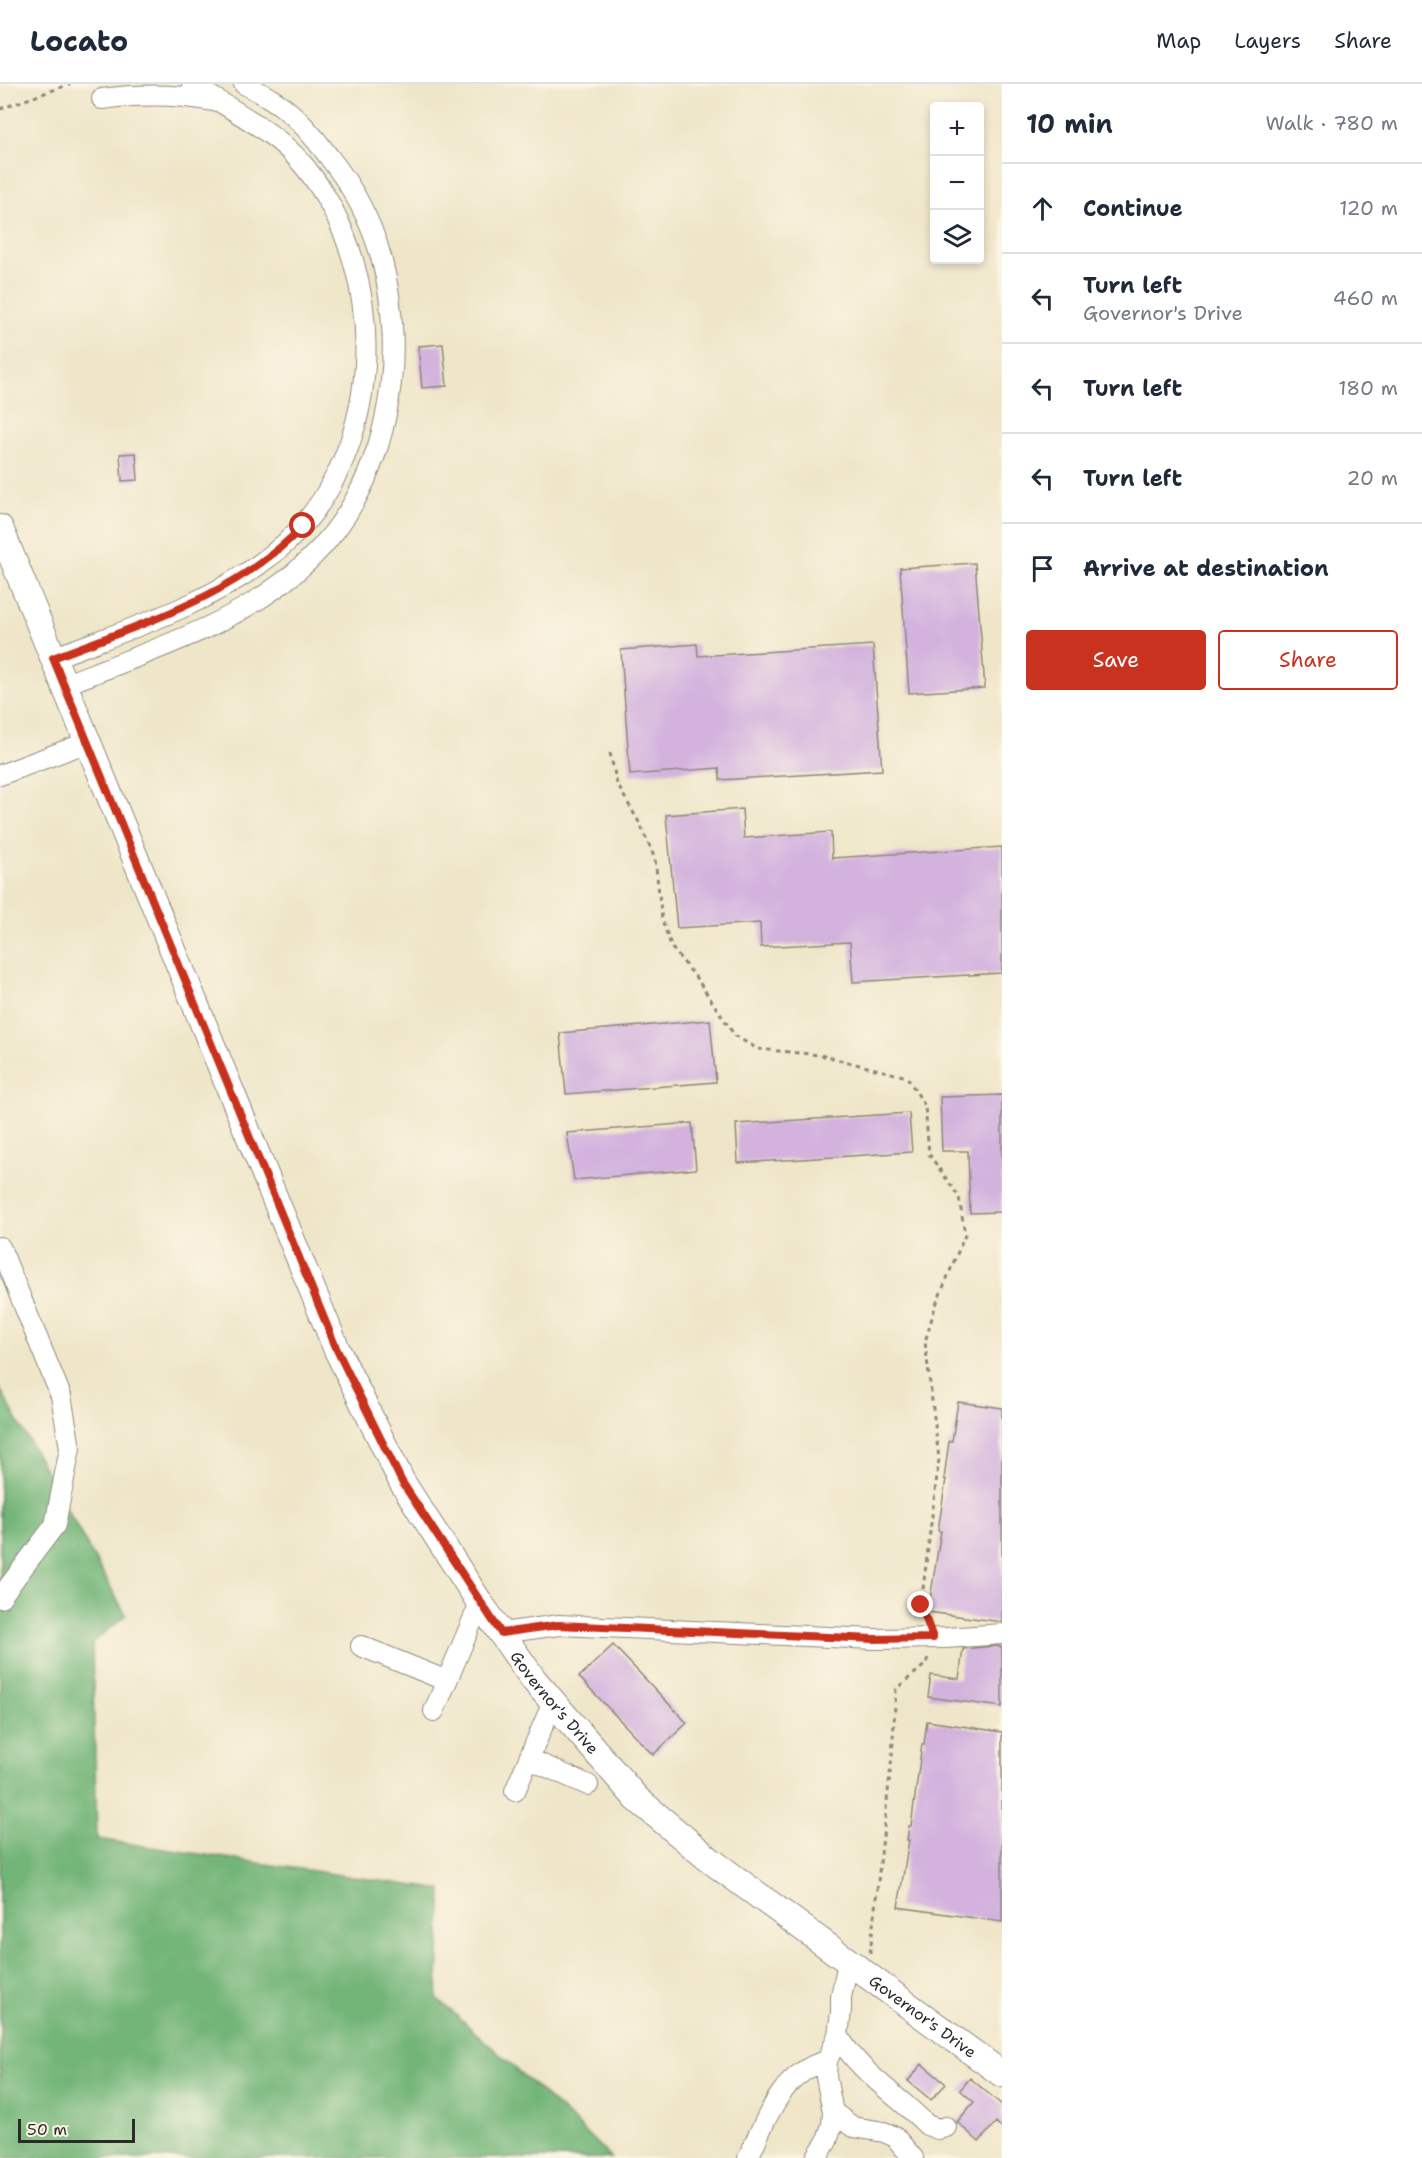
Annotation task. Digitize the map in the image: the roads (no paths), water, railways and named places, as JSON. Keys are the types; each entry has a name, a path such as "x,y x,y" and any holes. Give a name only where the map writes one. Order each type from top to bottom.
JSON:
{"main road":[{"name":"Governor's Drive","path":"0,528 337,1350 402,1482 480,1603 534,1680 637,1799 710,1860 1002,2074"}],"street":[{"path":"99,92 137,84"},
{"path":"53,658 193,602 226,586 259,565 291,539 315,509 336,474 352,435 363,380 366,341 364,303 351,252 323,193 306,167 282,142 264,128 192,84"},
{"path":"64,685 228,616 282,583 322,547 340,523 365,480 377,450 390,388 393,340 387,283 374,235 352,191 323,148 284,108 244,84"},
{"path":"99,92 192,97 224,103"},
{"path":"0,775 88,742"},
{"path":"0,1247 6,1279 61,1396 70,1448 55,1525 0,1598"},
{"path":"434,1711 480,1603"},
{"path":"501,1633 558,1625 874,1639 1002,1634"},
{"path":"361,1646 447,1680"},
{"path":"515,1791 553,1702"},
{"path":"529,1759 588,1785"},
{"path":"816,2158 827,2141 833,2112 826,2077 827,2061 838,2035 841,1997 858,1969"},
{"path":"838,2035 844,2046 857,2060 927,2125 938,2129 946,2127"},
{"path":"748,2158 766,2116 782,2093 797,2077 816,2064 827,2061"},
{"path":"833,2112 853,2127 884,2132 895,2137 913,2158"}]}
